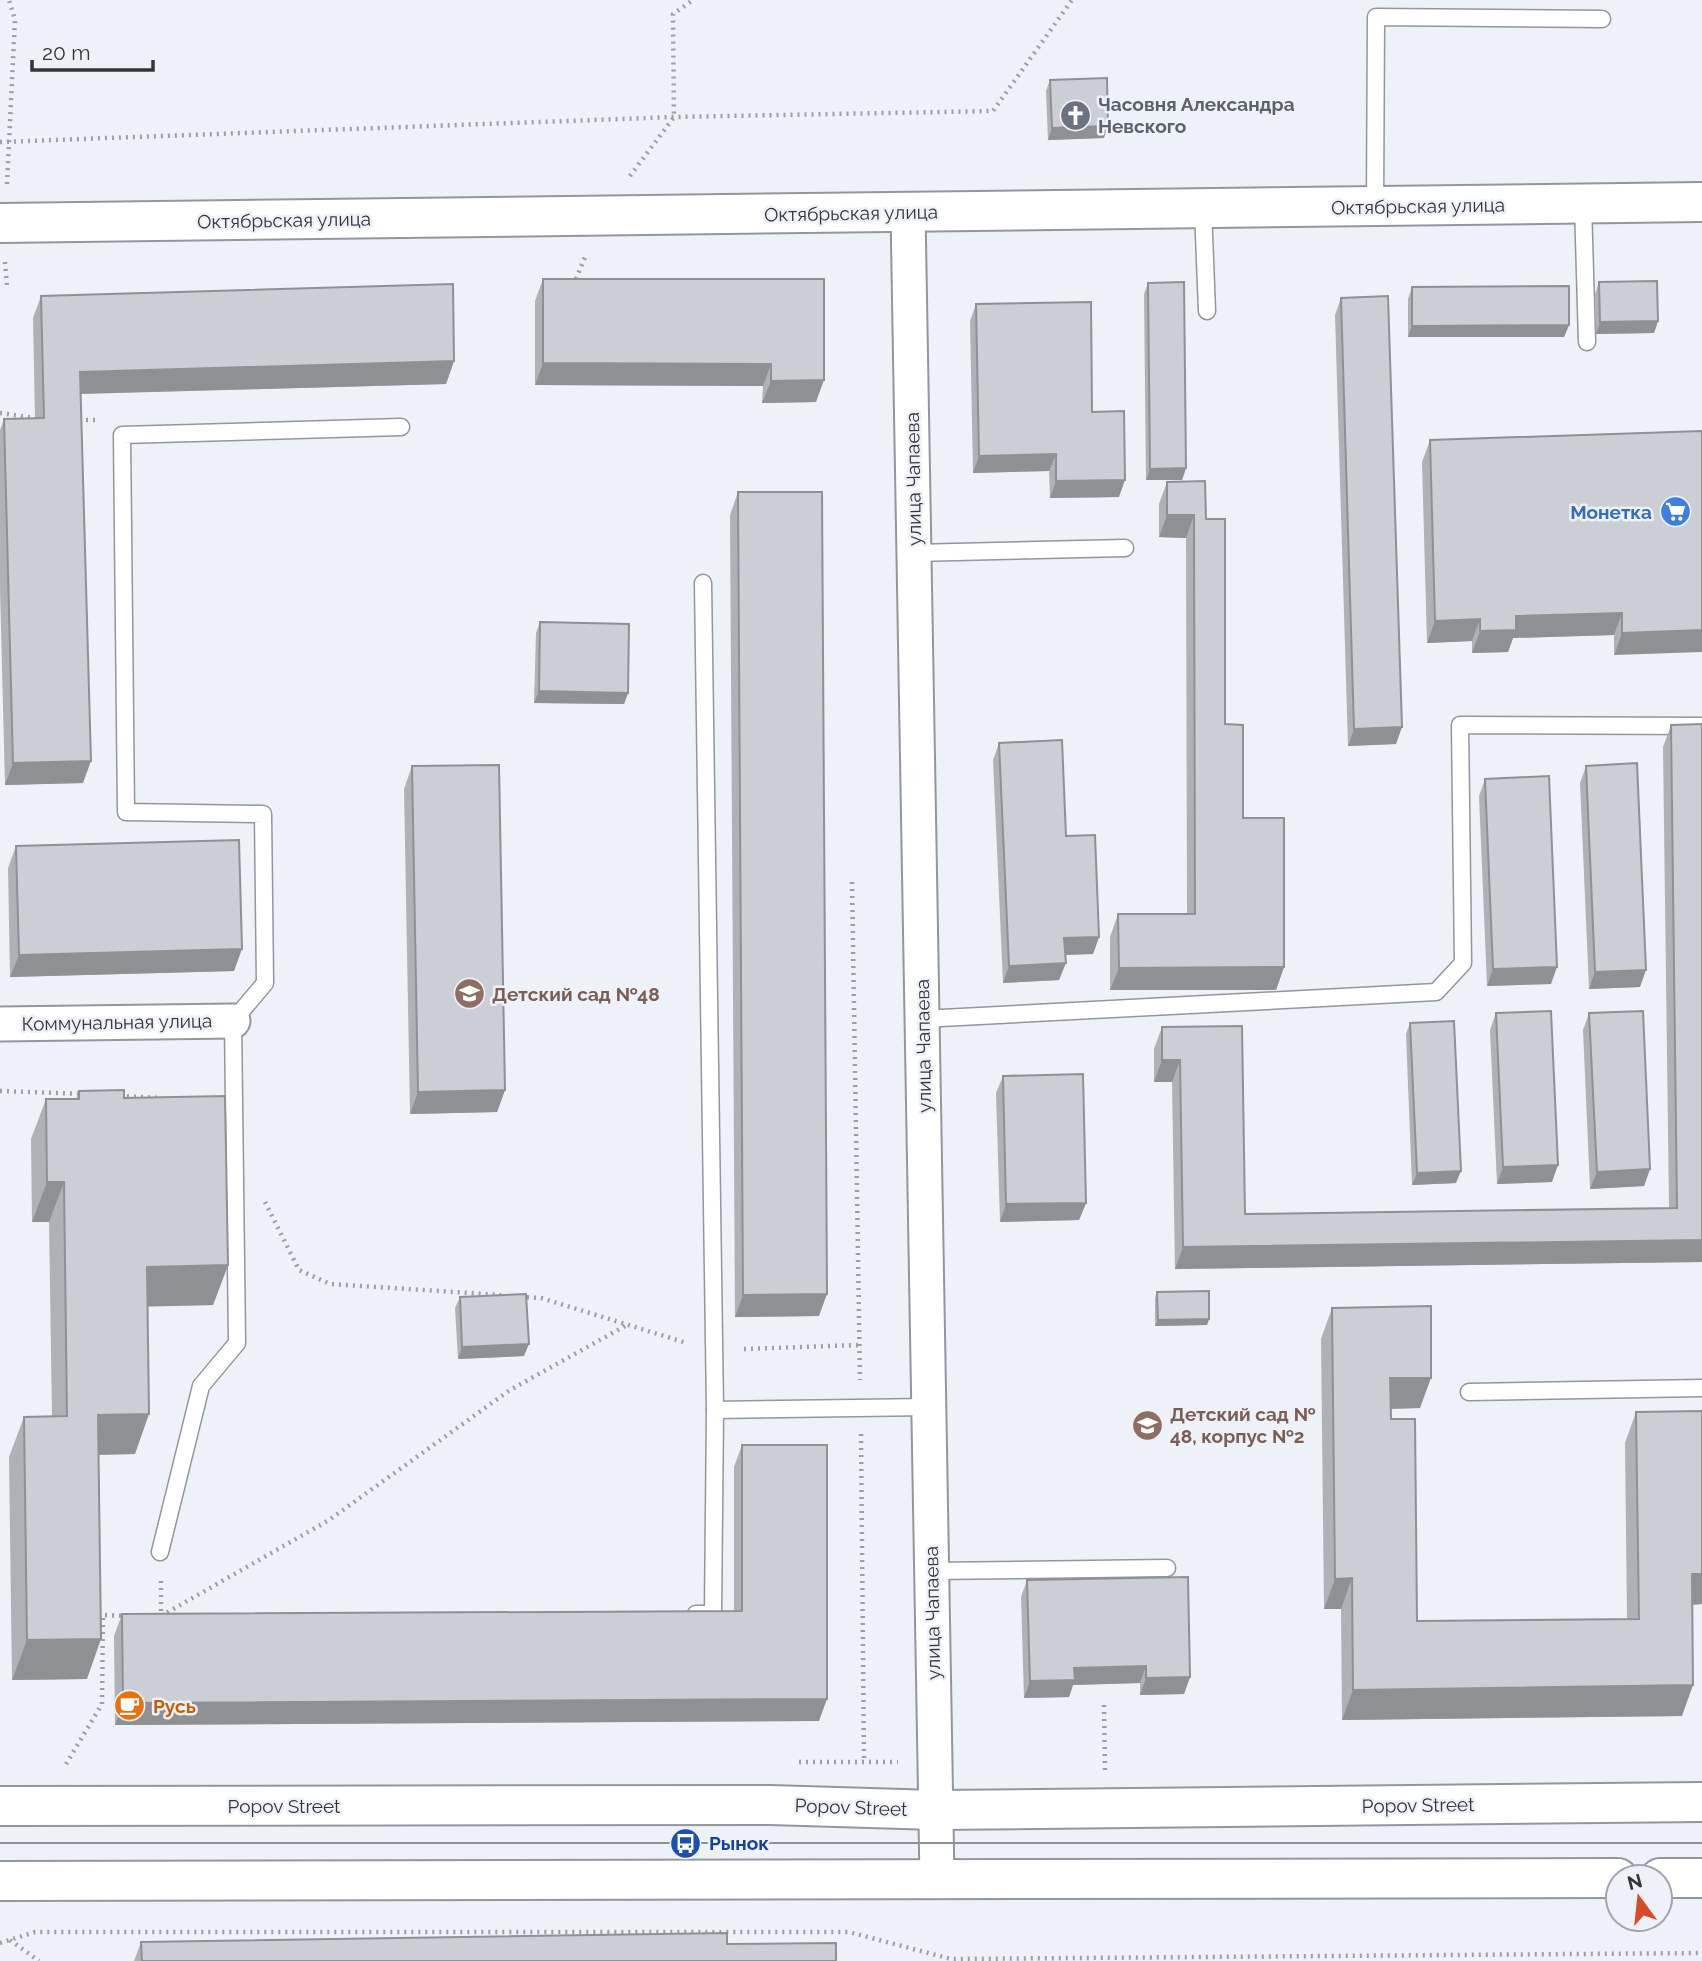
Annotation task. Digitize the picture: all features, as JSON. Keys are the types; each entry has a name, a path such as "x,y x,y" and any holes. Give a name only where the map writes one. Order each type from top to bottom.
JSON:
{"street":[{"name":"Октябрьская улица","path":"1,223 1702,202"},
{"name":"улица Чапаева","path":"908,212 937,1879"},
{"name":"Коммунальная улица","path":"0,1024 233,1021"},
{"name":"Popov Street","path":"0,1806 770,1805 936,1810 1702,1802"},
{"path":"0,1881 1604,1878"},
{"path":"1674,1878 1702,1878"}],"lane":[{"path":"1375,206 1376,17 1602,19"},
{"path":"1583,204 1587,342"},
{"path":"1203,208 1207,311"},
{"path":"160,1552 201,1387 237,1343 233,1021 265,983 263,814 126,812 122,435 401,427"},
{"path":"914,553 1125,548"},
{"path":"686,1614 713,1614 715,1410 703,583"},
{"path":"922,1019 1436,992 1463,963 1460,725 1702,726"},
{"path":"1469,1392 1702,1388"},
{"path":"715,1410 929,1407"},
{"path":"932,1572 1167,1568"}],"path":[{"path":"7,286 1,223 11,141 15,20 9,0"},
{"path":"576,279 600,216 674,117 673,14 693,0"},
{"path":"0,142 674,117 993,111 1072,0"},
{"path":"0,413 35,418"},
{"path":"852,882 864,1762"},
{"path":"0,1091 98,1095"},
{"path":"111,1096 167,1098"},
{"path":"161,1616 330,1520 510,1390 626,1326 541,1298 330,1284 299,1270 265,1201"},
{"path":"160,1552 161,1616"},
{"path":"66,1764 102,1704 103,1615 138,1616"},
{"path":"149,1616 174,1616"},
{"path":"1104,1705 1105,1778"},
{"path":"0,1943 48,1932 849,1932 951,1960 1702,1953"},
{"path":"9,1940 39,1961"}],"building":[{"name":"Часовня Александра Невского","path":"1107,78 1108,126 1052,128 1050,80"},
{"path":"543,279 824,279 824,380 771,381 771,364 543,363"},
{"path":"1657,281 1658,321 1600,322 1599,282"},
{"path":"1184,282 1186,468 1150,469 1148,283"},
{"path":"453,284 454,361 80,372 91,761 13,763 4,419 44,418 41,296"},
{"path":"1569,286 1569,325 1412,326 1412,287"},
{"path":"1388,296 1402,727 1354,729 1341,298"},
{"path":"1091,302 1092,412 1124,411 1125,480 1056,481 1056,454 979,456 976,304"},
{"path":"1702,431 1702,630 1622,633 1622,613 1516,616 1516,630 1480,631 1480,619 1435,621 1430,440"},
{"path":"1205,481 1206,519 1225,519 1225,724 1243,725 1243,818 1284,818 1284,967 1119,968 1118,914 1195,914 1194,515 1167,515 1167,482"},
{"path":"738,492 822,492 827,1294 743,1295"},
{"path":"540,622 629,624 628,693 539,691"},
{"path":"1702,724 1702,1240 1183,1247 1180,1060 1162,1060 1162,1027 1242,1026 1245,1214 1677,1208 1671,725"},
{"path":"1062,740 1066,836 1095,835 1099,937 1064,938 1066,963 1009,966 999,743"},
{"path":"1637,763 1646,970 1595,972 1586,766"},
{"path":"499,765 505,1090 418,1092 412,766"},
{"path":"1549,776 1557,967 1493,969 1485,779"},
{"path":"239,840 242,949 19,955 16,846"},
{"path":"1551,1011 1558,1165 1503,1167 1496,1013"},
{"path":"1643,1011 1650,1169 1597,1172 1589,1013"},
{"path":"1454,1021 1461,1171 1417,1173 1410,1023"},
{"path":"1083,1074 1086,1203 1006,1204 1003,1076"},
{"path":"124,1090 124,1098 225,1096 228,1265 147,1267 149,1414 98,1415 101,1639 27,1640 24,1417 67,1416 64,1182 47,1182 46,1099 79,1099 79,1091"},
{"path":"1209,1291 1209,1319 1158,1320 1157,1292"},
{"path":"526,1294 529,1344 462,1347 460,1297"},
{"path":"1431,1306 1431,1378 1390,1378 1391,1419 1415,1419 1417,1621 1639,1619 1636,1412 1702,1411 1702,1574 1692,1574 1693,1685 1353,1690 1352,1578 1335,1579 1332,1308"},
{"path":"742,1445 827,1445 827,1699 123,1703 122,1614 742,1611"},
{"path":"1188,1577 1190,1677 1146,1678 1146,1666 1074,1668 1075,1680 1030,1681 1027,1580"},
{"path":"727,1933 727,1944 836,1943 836,1961 142,1961 141,1942"}],"tram line":[{"path":"0,1843 1702,1843"}],"place":[{"name":"Часовня Александра Невского","path":"1075,115"},
{"name":"Монетка","path":"1675,512"},
{"name":"Детский сад №48","path":"469,994"},
{"name":"Детский сад № 48, корпус №2","path":"1147,1425"},
{"name":"Русь","path":"130,1706"},
{"name":"Рынок","path":"686,1843"}]}
